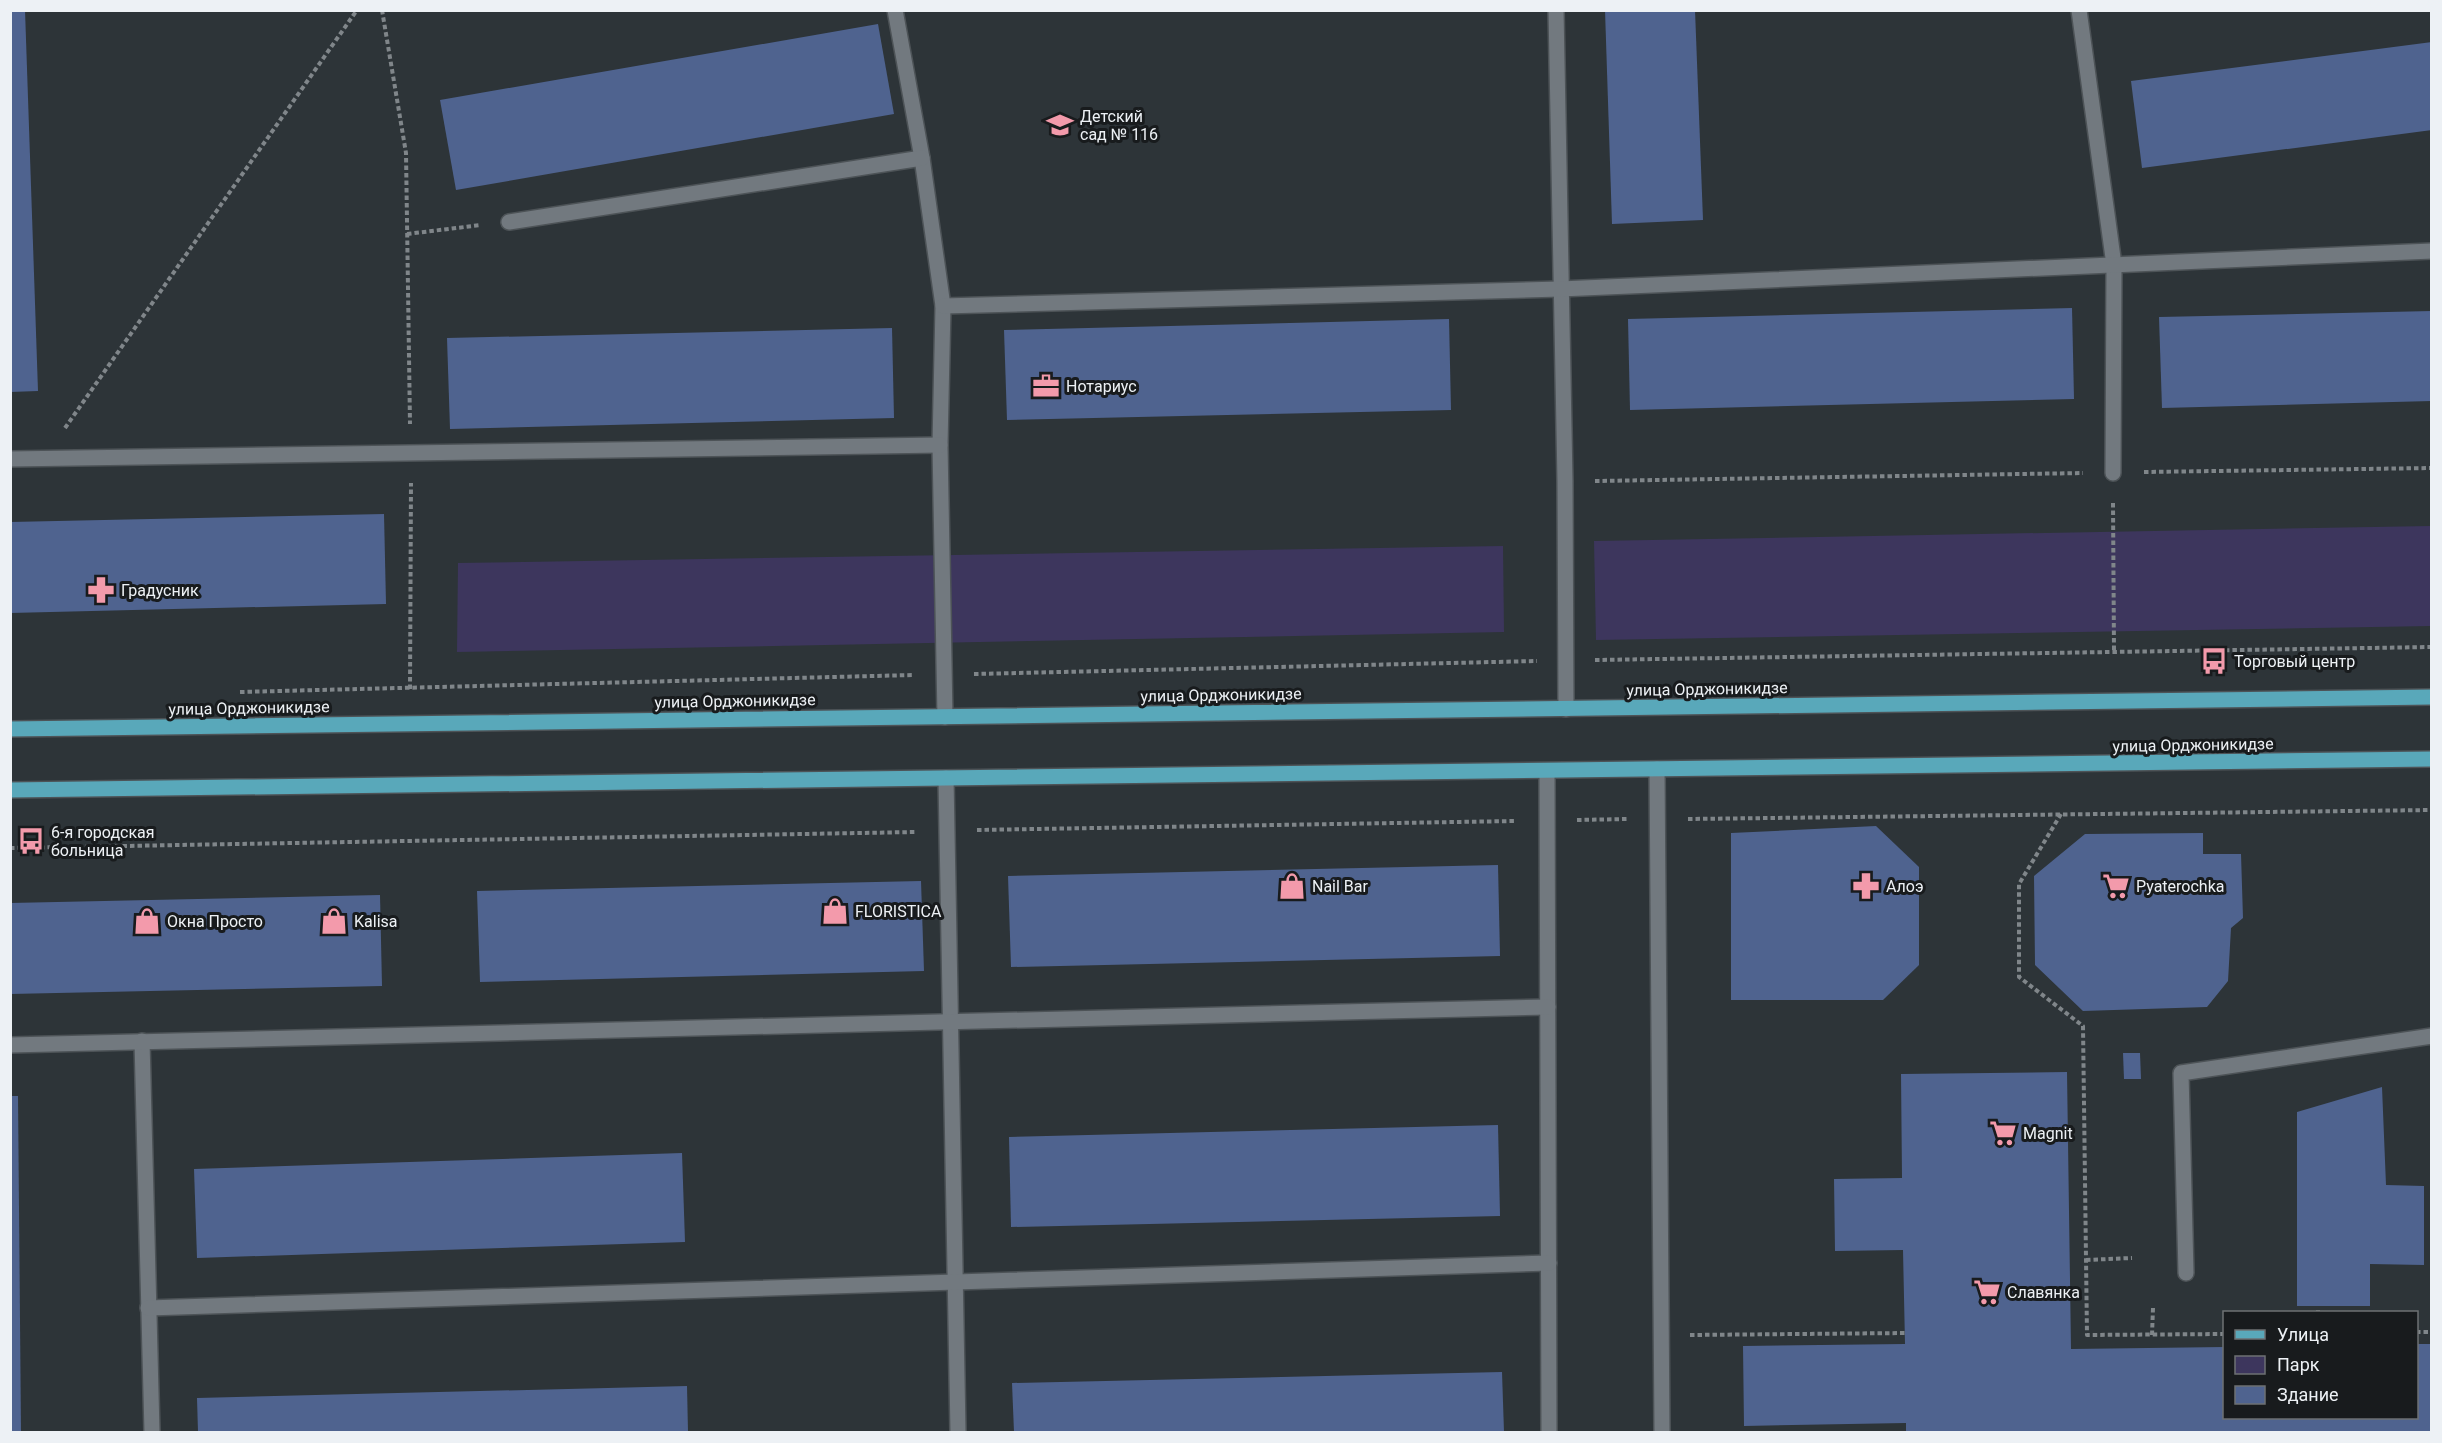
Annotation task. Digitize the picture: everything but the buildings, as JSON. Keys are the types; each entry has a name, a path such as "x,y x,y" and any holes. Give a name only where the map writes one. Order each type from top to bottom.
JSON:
{"main road":[{"name":"улица Орджоникидзе","path":"10,729 2432,697"},
{"name":"улица Орджоникидзе","path":"10,790 2432,759"}],"lane":[{"path":"896,10 922,158 943,306 940,446 945,717"},
{"path":"1556,10 1565,481 1566,709"},
{"path":"2079,10 2114,265 2113,473"},
{"path":"508,222 922,158"},
{"path":"943,306 1560,289 2432,251"},
{"path":"10,459 940,446"},
{"path":"1657,770 1662,1432"},
{"path":"1547,771 1549,1432"},
{"path":"946,778 958,1432"},
{"path":"10,1045 1548,1006"},
{"path":"2186,1274 2181,1073 2432,1036"},
{"path":"142,1041 152,1432"},
{"path":"148,1308 1549,1263"}],"path":[{"path":"44,458 357,10"},
{"path":"382,10 406,153 411,453 410,689"},
{"path":"407,234 508,222"},
{"path":"1565,481 2432,468"},
{"path":"2113,473 2114,652"},
{"path":"234,692 1566,660 2432,647"},
{"path":"2061,814 2019,884 2019,977 2083,1026 2087,1335 2223,1334"},
{"path":"10,848 927,831"},
{"path":"2086,1260 2132,1258"},
{"path":"2152,1335 2153,1308"},
{"path":"1662,1335 1906,1334"}],"green space":[{"path":"2431,526 2431,626 1596,640 1594,541"},
{"path":"1503,546 1504,632 457,652 458,563"}],"place":[{"name":"Детский сад № 116","path":"1060,125"},
{"name":"Нотариус","path":"1046,386"},
{"name":"Градусник","path":"101,590"},
{"name":"Торговый центр","path":"2214,661"},
{"name":"6-я городская больница","path":"31,841"},
{"name":"Nail Bar","path":"1292,886"},
{"name":"Алоэ","path":"1866,886"},
{"name":"Pyaterochka","path":"2116,886"},
{"name":"FLORISTICA","path":"835,911"},
{"name":"Окна Просто","path":"147,921"},
{"name":"Kalisa","path":"334,921"},
{"name":"Magnit","path":"2003,1133"},
{"name":"Славянка","path":"1987,1292"}]}
